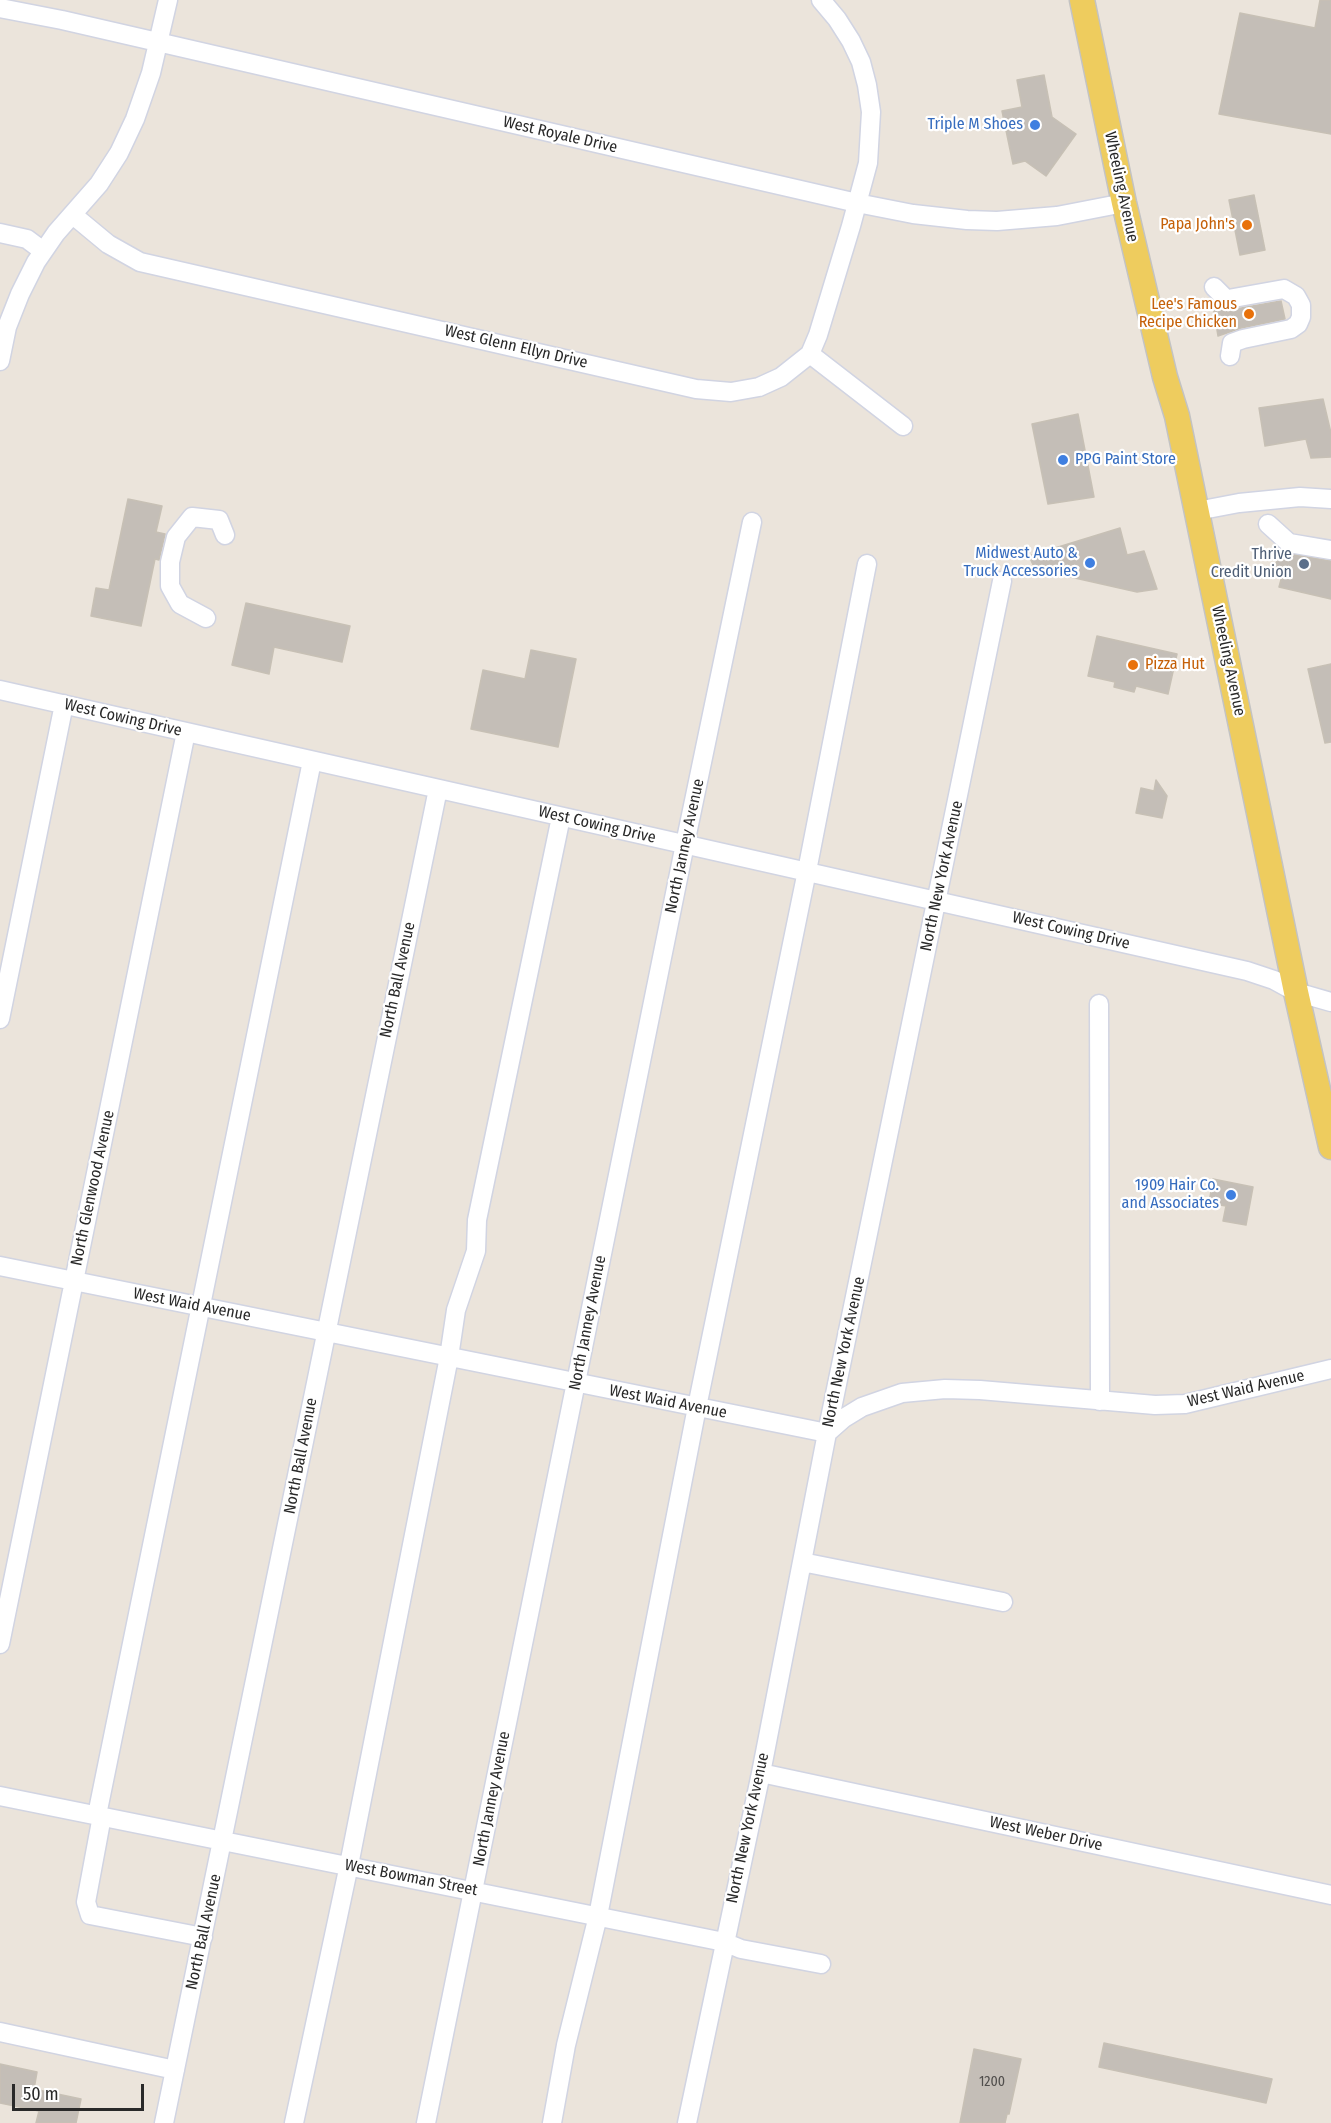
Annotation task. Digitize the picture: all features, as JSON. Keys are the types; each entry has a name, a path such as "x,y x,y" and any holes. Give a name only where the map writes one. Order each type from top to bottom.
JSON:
{"main road":[{"name":"Wheeling Avenue","path":"1082,0 1124,203 1165,377 1177,416 1296,992 1331,1147"}],"street":[{"path":"0,362 7,327 43,251 99,184 119,153 152,73 168,0"},
{"path":"821,0 837,19 861,62 872,112 868,163 818,335 810,354 903,426"},
{"name":"West Royale Drive","path":"0,8 913,214 997,221 1057,216 1124,203"},
{"name":"West Glenn Ellyn Drive","path":"73,215 108,244 140,262 696,389 731,392 759,387 781,377 810,354"},
{"path":"0,232 27,240 43,251"},
{"path":"1214,287 1228,299 1284,289 1296,296 1301,305 1301,317 1298,324 1291,329 1232,343 1230,356"},
{"path":"1197,511 1239,503 1300,497 1331,499"},
{"path":"206,618 180,604 170,586 170,562 176,537 192,517 219,520 225,535"},
{"name":"North Janney Avenue","path":"426,2123 752,522"},
{"path":"1268,524 1289,543 1331,550"},
{"path":"552,2123 566,2045 598,1916 697,1407 807,872 867,564"},
{"name":"North New York Avenue","path":"687,2123 761,1773 827,1433 1002,581"},
{"name":"West Cowing Drive","path":"0,690 1247,971 1274,980 1296,992 1331,1002"},
{"path":"0,1019 64,704"},
{"name":"North Glenwood Avenue","path":"0,1644 186,732"},
{"path":"203,1937 90,1915 86,1902 100,1816 200,1307 312,761"},
{"name":"North Ball Avenue","path":"164,2123 224,1840 438,789"},
{"path":"294,2123 349,1866 449,1357 456,1310 476,1251 477,1220 561,817"},
{"path":"1099,1004 1100,1401"},
{"name":"West Waid Avenue","path":"0,1266 827,1433 844,1418 862,1407 902,1393 945,1389 980,1390 1155,1405 1185,1404 1331,1369"},
{"path":"802,1562 1003,1602"},
{"name":"West Weber Drive","path":"761,1773 1331,1895"},
{"name":"West Bowman Street","path":"0,1796 598,1916 724,1942 741,1949 820,1964"},
{"path":"0,2032 175,2070"}],"building":[{"path":"1320,0 1331,0 1331,134 1219,114 1240,13 1315,28"},
{"name":"Triple M Shoes","path":"1044,75 1052,117 1076,134 1046,176 1025,161 1013,164 1002,111 1022,107 1017,80"},
{"name":"Papa John's","path":"1254,195 1265,250 1240,255 1229,200"},
{"name":"Lee's Famous Recipe Chicken","path":"1281,301 1285,319 1241,328 1218,336 1213,306 1230,310"},
{"path":"1323,399 1331,433 1331,457 1311,458 1306,439 1265,446 1259,408"},
{"name":"PPG Paint Store","path":"1078,414 1094,497 1048,504 1032,424"},
{"path":"128,499 162,506 156,532 165,534 159,560 155,559 141,626 91,616 96,588 109,590"},
{"name":"Midwest Auto & Truck Accessories","path":"1120,528 1127,555 1144,551 1157,589 1137,592 1035,569 1029,556"},
{"name":"Thrive Credit Union","path":"1285,553 1331,561 1331,599 1279,587 1282,576 1274,575 1277,559 1283,560"},
{"path":"246,603 350,626 342,662 274,647 269,674 232,665"},
{"name":"Pizza Hut","path":"1097,636 1177,654 1168,694 1136,686 1134,692 1114,687 1115,682 1088,676"},
{"path":"531,650 576,659 558,747 471,729 483,670 525,679"},
{"path":"1331,664 1331,742 1325,743 1308,669"},
{"path":"1156,780 1167,796 1162,818 1136,813 1141,788 1154,791"},
{"name":"1909 Hair Co. and Associates","path":"1213,1179 1253,1187 1246,1225 1223,1221 1226,1206 1209,1203"},
{"path":"1104,2043 1272,2079 1266,2103 1099,2067"},
{"path":"974,2049 1021,2059 1005,2123 960,2123"},
{"path":"0,2064 37,2072 34,2089 81,2099 76,2123 36,2123 39,2111 0,2103"}],"place":[{"name":"Triple M Shoes","path":"1035,125"},
{"name":"Papa John's","path":"1247,225"},
{"name":"Lee's Famous Recipe Chicken","path":"1249,314"},
{"name":"PPG Paint Store","path":"1063,460"},
{"name":"Midwest Auto & Truck Accessories","path":"1090,563"},
{"name":"Thrive Credit Union","path":"1304,564"},
{"name":"Pizza Hut","path":"1133,665"},
{"name":"1909 Hair Co. and Associates","path":"1231,1195"}]}
